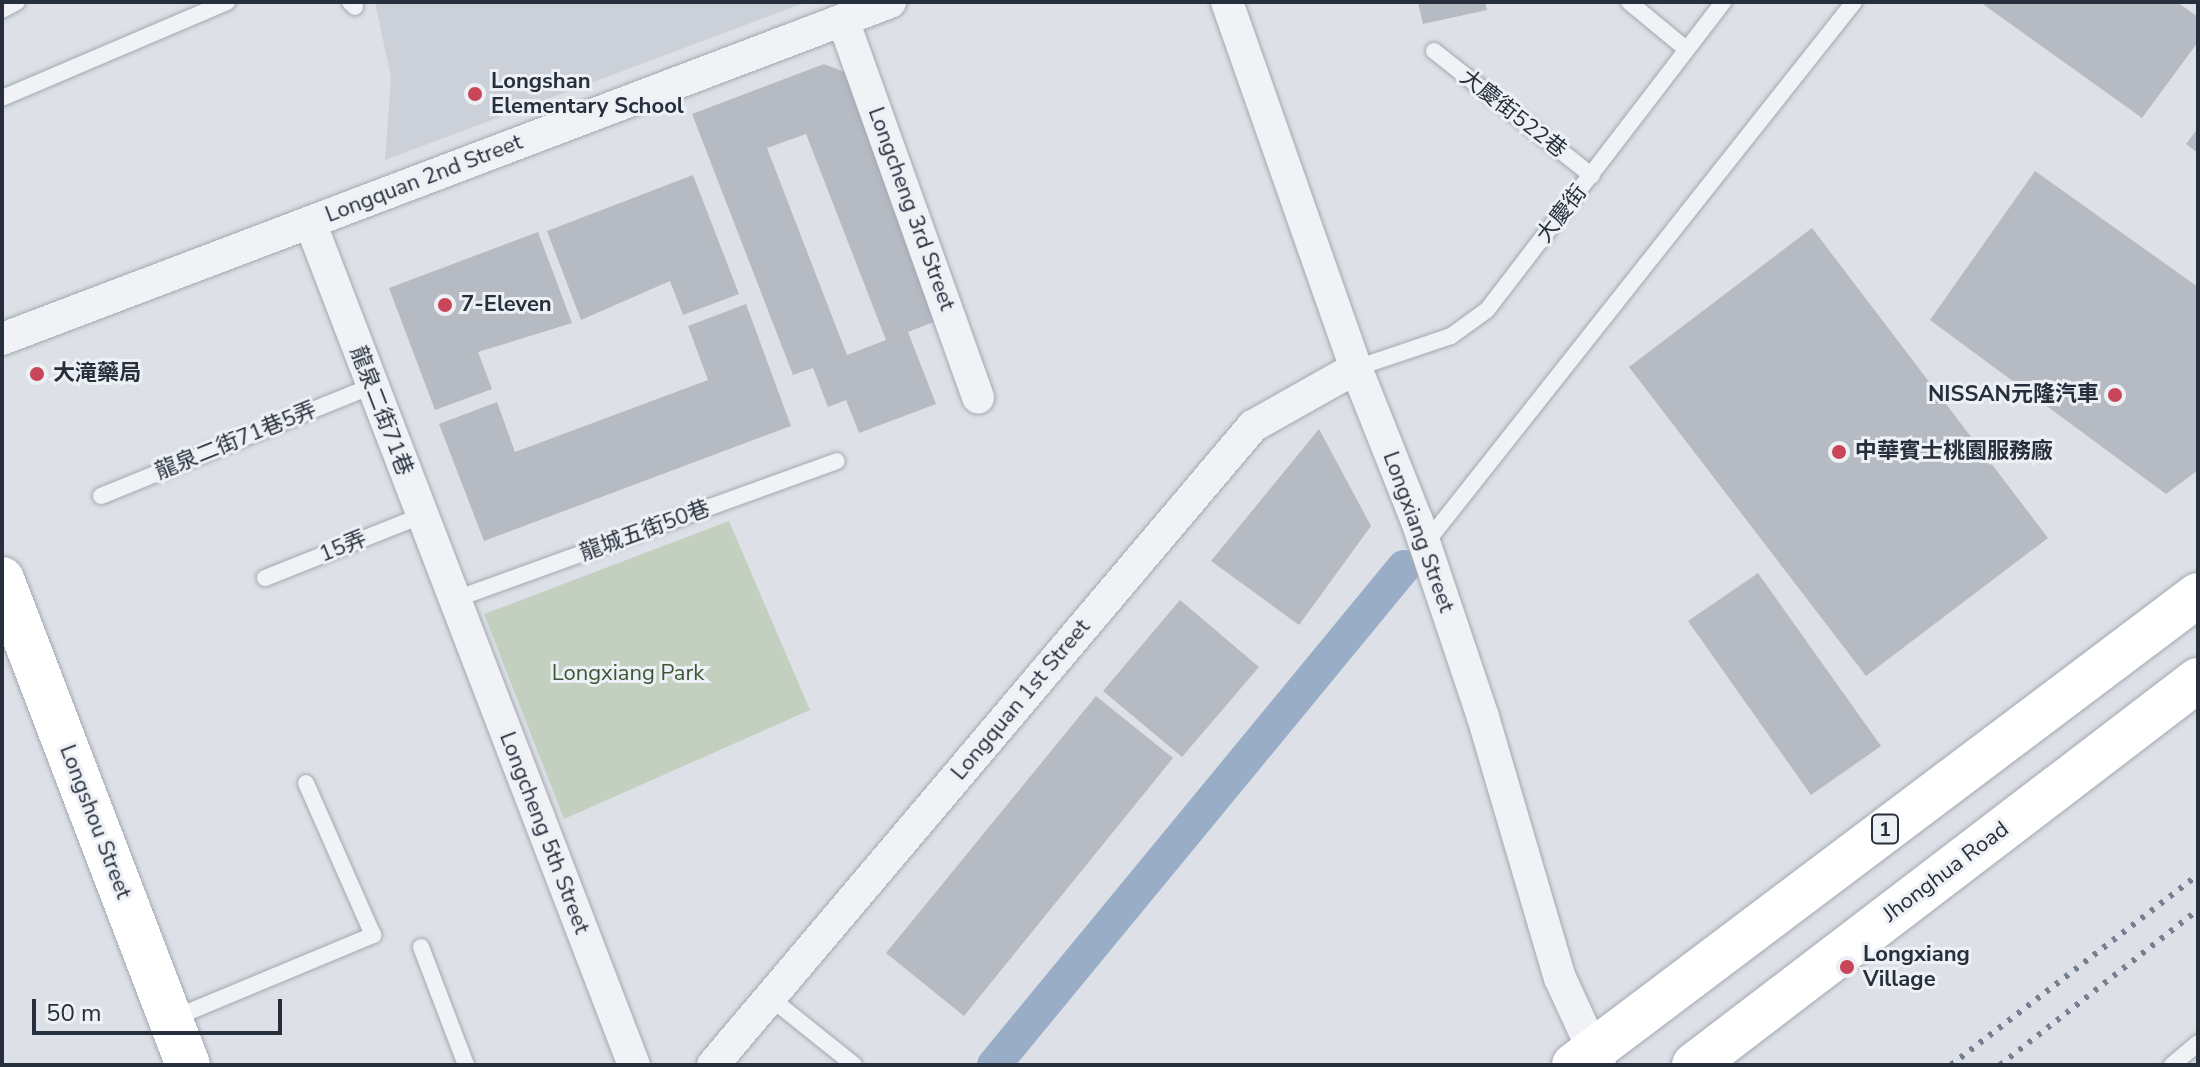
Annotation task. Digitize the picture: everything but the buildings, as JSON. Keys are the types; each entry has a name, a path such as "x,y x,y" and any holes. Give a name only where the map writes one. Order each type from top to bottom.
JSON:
{"main road":[{"name":"Longshou Street","path":"2,579 188,1065"},
{"name":"1","path":"1589,1061 2198,595"},
{"name":"Jhonghua Road","path":"1694,1065 2198,680"}],"street":[{"name":"Longquan 2nd Street","path":"2,339 890,2"},
{"name":"Longxiang Street","path":"1227,2 1356,368 1425,544 1560,978 1589,1061"},
{"name":"Longcheng 3rd Street","path":"843,20 978,398"},
{"name":"龍泉二街71巷","path":"310,222 453,600"},
{"name":"Longquan 1st Street","path":"713,1065 768,996 1253,426 1356,368"},
{"name":"Longcheng 5th Street","path":"453,600 634,1065"}],"lane":[{"path":"2,10 17,2"},
{"path":"2,98 227,2"},
{"path":"1629,2 1686,49"},
{"name":"大慶街","path":"1356,368 1451,336 1487,310 1723,2"},
{"path":"1425,544 1854,2"},
{"name":"大慶街522巷","path":"1434,51 1592,176"},
{"name":"龍泉二街71巷5弄","path":"101,496 372,386"},
{"name":"龍城五街50巷","path":"453,600 837,461"},
{"name":"15弄","path":"265,578 421,516"},
{"path":"171,1019 373,935 306,783"},
{"path":"421,947 466,1065"},
{"path":"768,996 854,1065"},
{"path":"2172,1065 2198,1043"}],"shaded area":[{"name":"Longshan Elementary School","path":"375,2 807,2 385,160 391,77"}],"green space":[{"name":"Longxiang Park","path":"729,521 810,710 564,819 484,614"}],"waterway":[{"path":"994,1065 1404,567"}],"railway":[{"path":"1951,1065 2198,875"},
{"path":"2000,1065 2198,910"}],"place":[{"name":"Longshan Elementary School","path":"475,94"},
{"name":"7-Eleven","path":"445,305"},
{"name":"大滝藥局","path":"37,374"},
{"name":"NISSAN元隆汽車","path":"2115,395"},
{"name":"中華賓士桃園服務廠","path":"1839,452"},
{"name":"Longxiang Village","path":"1847,967"}]}
